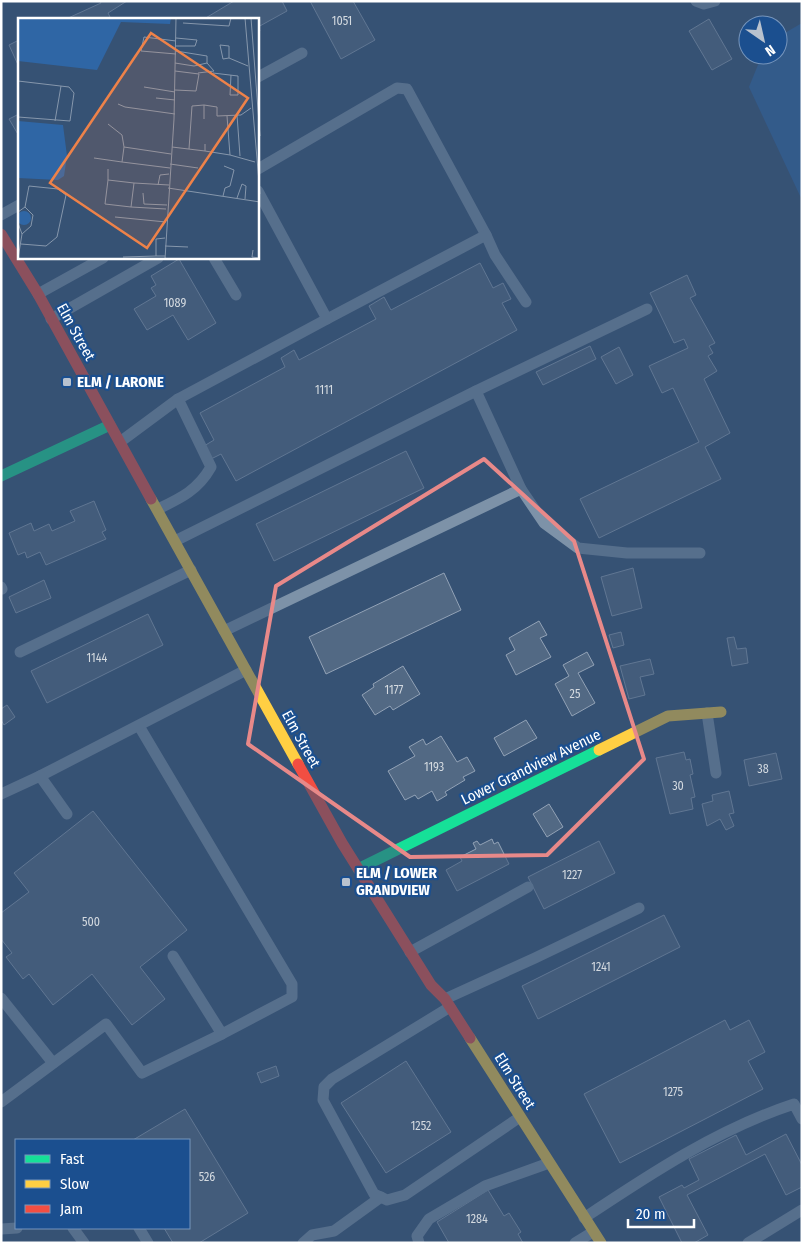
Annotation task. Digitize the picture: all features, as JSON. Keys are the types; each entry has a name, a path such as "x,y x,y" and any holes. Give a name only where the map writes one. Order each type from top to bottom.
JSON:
{"main road":[{"name":"Elm Street","path":"1,234 38,294 314,794 358,869 431,985 447,1003 601,1243"},
{"path":"1,476 110,425"},
{"name":"Lower Grandview Avenue","path":"358,869 668,716 722,712"}],"lane":[{"path":"696,1 704,4 715,1"},
{"path":"259,76 302,53"},
{"path":"259,168 397,88 407,89 486,234 495,255 526,302"},
{"path":"259,193 327,319"},
{"path":"1,215 18,206"},
{"path":"120,442 178,399 486,234"},
{"path":"38,294 101,259"},
{"path":"51,319 156,259"},
{"path":"215,259 236,295"},
{"path":"175,541 476,391 647,309"},
{"path":"476,391 521,489 544,523 578,548 627,553 700,553"},
{"path":"158,509 189,493 206,476 211,467 178,399"},
{"path":"224,631 521,489"},
{"path":"20,652 190,570"},
{"path":"1,794 139,726 246,670"},
{"path":"707,713 716,773"},
{"path":"1,1102 106,1024 142,1073 292,997 292,984 139,726"},
{"path":"40,776 66,814"},
{"path":"410,952 528,887"},
{"path":"520,1117 405,1195 387,1200 374,1194 323,1100 324,1087 332,1079 447,1003 640,908"},
{"path":"173,956 222,1034"},
{"path":"1,998 53,1063"},
{"path":"584,1218 643,1178 708,1141 763,1115 794,1104 802,1119"},
{"path":"419,1243 417,1236 429,1219 485,1186 549,1163"},
{"path":"303,1243 312,1235 334,1231 381,1197"},
{"path":"748,1243 802,1210"},
{"path":"1,1229 15,1228"},
{"path":"74,1229 84,1243"},
{"path":"140,1229 148,1243"},
{"path":"575,1243 593,1232"}],"highlighted area":[{"path":"484,459 574,541 644,759 547,855 410,857 248,744 276,586"}],"shaded area":[{"path":"802,23 802,200 749,87 758,65 788,65 788,31"}],"building":[{"path":"100,1 127,1 108,13 110,18 68,18 101,3"},
{"path":"234,1 282,1 287,11 259,26 259,18 206,18"},
{"path":"310,1 353,1 375,40 341,59"},
{"path":"709,19 732,59 712,70 689,31"},
{"path":"18,40 18,65 9,45"},
{"path":"18,114 18,134 9,119"},
{"path":"179,259 216,323 188,340 173,315 147,330 134,309 156,296 151,288 156,285 151,276"},
{"path":"480,263 493,288 503,283 511,299 502,303 517,330 236,481 221,454 211,459 204,446 214,440 200,413 285,367 281,358 294,350 299,360 376,319 369,306 384,297 391,310"},
{"path":"687,275 696,295 690,298 715,343 709,346 713,353 708,356 717,371 704,379 730,433 705,447 721,479 599,538 580,499 699,442 673,388 662,393 649,366 688,348 684,339 674,343 650,293"},
{"path":"590,346 596,359 543,385 536,372"},
{"path":"619,347 633,375 616,384 601,357"},
{"path":"406,451 424,488 274,561 256,524"},
{"path":"94,501 106,530 102,532 106,539 46,565 40,552 27,558 25,552 18,555 9,533 31,523 34,531 49,524 52,531 75,521 70,511"},
{"path":"633,568 642,608 612,616 601,577"},
{"path":"444,573 461,610 326,674 309,637"},
{"path":"44,580 51,598 16,613 9,597"},
{"path":"148,614 163,645 47,703 31,671"},
{"path":"539,621 547,635 540,638 551,657 516,675 506,655 515,650 509,638"},
{"path":"621,632 624,645 613,648 609,635"},
{"path":"734,637 737,649 746,648 748,663 732,666 727,638"},
{"path":"587,652 594,665 578,673 595,703 572,716 555,684 569,676 563,665"},
{"path":"650,659 654,674 640,677 645,695 629,699 620,666"},
{"path":"403,666 420,694 393,710 390,706 375,715 362,695 374,687 373,684"},
{"path":"7,705 15,717 4,725 1,720 1,709"},
{"path":"526,720 537,738 504,756 494,738"},
{"path":"441,736 457,762 467,757 475,771 463,777 465,780 445,792 447,795 437,801 432,791 418,799 415,795 405,800 388,771 415,756 409,747 423,739 426,745"},
{"path":"684,752 686,760 690,759 693,774 690,775 695,797 691,798 693,809 670,814 656,758"},
{"path":"776,753 782,779 749,786 744,760"},
{"path":"729,791 734,813 729,814 734,826 726,830 720,819 707,826 702,804 713,801 712,795"},
{"path":"549,804 563,827 547,837 533,814"},
{"path":"93,811 187,930 140,967 165,999 132,1025 92,974 53,1005 29,974 23,979 6,957 12,953 1,939 1,913 29,892 14,873"},
{"path":"492,839 494,844 498,842 509,864 457,891 446,870 462,861 460,857 476,849 473,843 477,841 480,845"},
{"path":"599,841 615,873 544,909 528,877"},
{"path":"664,915 680,947 538,1019 522,986"},
{"path":"725,1020 730,1030 749,1020 765,1052 748,1061 763,1089 620,1163 584,1094"},
{"path":"406,1061 451,1132 386,1173 341,1103"},
{"path":"276,1066 279,1076 261,1083 257,1073"},
{"path":"185,1109 248,1213 199,1243 173,1243 165,1229 190,1229 190,1139 135,1139"},
{"path":"786,1134 802,1165 802,1187 786,1195 765,1154 687,1195 708,1235 694,1243 682,1243 659,1197 682,1185 684,1188 699,1180 689,1159 736,1135 746,1155"},
{"path":"488,1190 504,1216 509,1213 521,1232 518,1234 523,1243 449,1243 437,1222"}],"traffic: fast":[{"path":"1,476 110,425"},
{"path":"358,869 599,750"}],"traffic: slow":[{"path":"151,499 298,764"},
{"path":"599,750 668,716 721,712"},
{"path":"470,1038 601,1243"}],"traffic: jam":[{"path":"1,234 38,294 151,499"},
{"path":"298,764 342,843 431,985 445,999 470,1038"}],"place":[{"name":"ELM / LARONE","path":"67,382"},
{"name":"ELM / LOWER GRANDVIEW","path":"346,882"}]}
